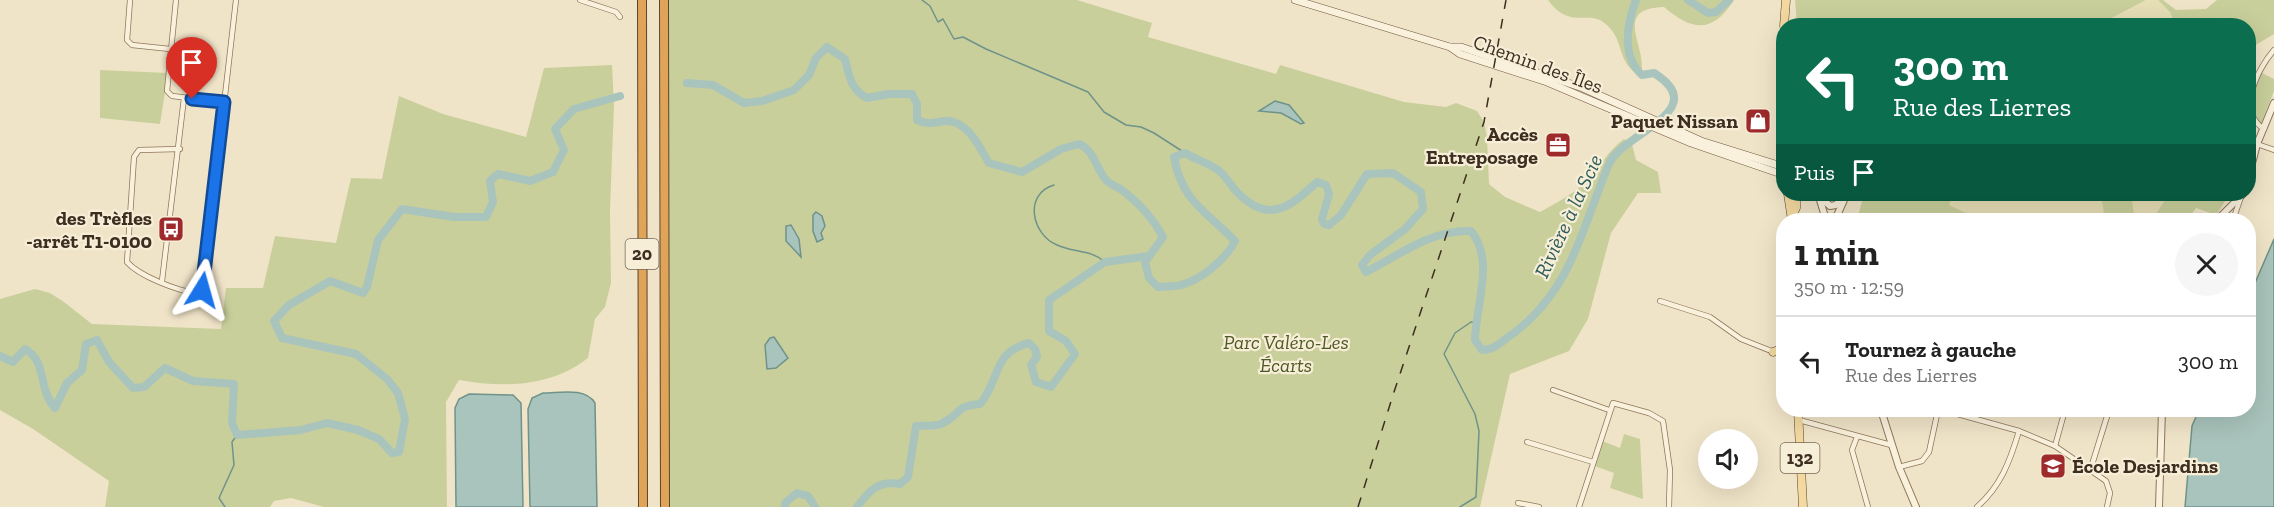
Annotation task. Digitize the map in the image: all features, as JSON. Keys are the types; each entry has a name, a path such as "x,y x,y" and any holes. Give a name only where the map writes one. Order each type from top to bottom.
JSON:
{"highway":[{"name":"20","path":"642,0 643,507"},
{"name":"20","path":"664,0 664,507"}],"main road":[{"name":"Chemin des Îles","path":"1294,0 1449,47 1460,54 1547,82 1645,120 1728,157 1776,172"},
{"path":"1785,18 1786,0"},
{"name":"Chemin des Îles","path":"1664,128 1776,164"},
{"name":"132","path":"1799,417 1803,507"}],"street":[{"path":"130,0 127,40 132,45 171,49"},
{"path":"176,0 167,91 172,96 224,102"},
{"path":"180,149 139,150 134,157 127,262 133,268 162,281 191,292 200,292 203,287 236,0"},
{"path":"580,0 616,12 620,17"},
{"path":"2256,79 2258,71 2274,50"},
{"path":"162,281 180,149 184,98"},
{"path":"2256,151 2274,103"},
{"path":"2256,120 2264,129"},
{"path":"2258,144 2274,150"},
{"path":"1825,201 1830,206 1836,205 1839,201"},
{"path":"2224,213 2236,201"},
{"path":"1660,301 1710,317 1741,339 1776,353"},
{"path":"1553,390 1610,410"},
{"path":"1579,507 1612,403 1649,413 1663,421 1670,471 1669,507"},
{"path":"1883,417 1899,467 1916,507"},
{"path":"1899,467 1922,461 1929,452 1936,417"},
{"path":"1968,417 2019,431 2055,446 2109,486 2108,507"},
{"path":"2055,446 2063,417"},
{"path":"2090,471 2107,417"},
{"path":"2159,507 2162,417"},
{"path":"1799,420 1891,445"},
{"path":"1977,507 1990,496 2001,480 2019,431"},
{"path":"1857,437 1852,450 1868,507"},
{"path":"1527,442 1593,462"},
{"path":"1518,503 1539,507"}],"shaded area":[{"path":"2147,0 2158,0 2170,12 2172,18 2112,18"},
{"path":"1949,201 2103,201 2105,213 1966,213 1948,205"},
{"path":"2132,201 2164,201 2157,213 2134,213"}],"green space":[{"name":"Parc Valéro-Les Écarts","path":"664,0 1077,0 1152,23 1148,37 1276,74 1280,65 1404,102 1446,107 1456,103 1477,111 1484,122 1487,137 1489,184 1505,197 1540,212 1567,197 1585,183 1624,139 1632,144 1636,160 1658,172 1661,193 1638,193 1611,233 1588,319 1569,351 1510,374 1480,507 665,507"},
{"path":"1548,0 1734,0 1718,19 1702,25 1684,21 1664,7 1649,9 1640,14 1635,28 1642,70 1636,73 1626,62 1615,34 1603,22 1591,18 1570,17 1556,9"},
{"path":"1795,0 2146,0 2112,18 1796,18"},
{"path":"2158,0 2163,0 2176,10 2206,9 2217,0 2274,0 2274,34 2256,45 2256,18 2172,18 2170,12"},
{"path":"612,65 614,105 610,210 611,283 605,307 595,319 588,358 559,375 526,383 493,384 459,380 446,402 447,507 324,507 291,498 274,501 270,507 105,507 109,481 33,429 0,410 0,299 35,289 50,293 92,324 221,329 226,288 263,288 275,236 336,243 351,178 382,179 399,96 443,114 526,137 544,68"},
{"path":"100,70 168,73 160,124 100,118"},
{"path":"2258,71 2274,79 2274,91 2260,126 2256,115"},
{"path":"1862,201 1950,201 1949,205 1966,213 1859,213"},
{"path":"2102,201 2132,201 2134,213 2104,213"},
{"path":"2164,201 2225,201 2217,213 2196,208 2192,213 2157,213"},
{"path":"1624,434 1640,439 1643,499 1610,488 1614,473 1592,465 1600,440 1620,448"}],"water":[{"path":"1275,101 1289,105 1304,123 1301,124 1281,113 1259,111"},
{"path":"816,212 822,216 825,226 821,233 823,239 817,242 813,231 813,215"},
{"path":"791,225 799,239 801,257 786,241 786,226"},
{"path":"2274,239 2274,507 2185,507 2192,426 2196,417 2256,417 2256,281"},
{"path":"774,337 788,358 776,368 767,369 765,345 770,338"},
{"path":"543,393 579,393 591,398 595,403 597,507 530,507 528,409 532,398"},
{"path":"469,394 513,395 521,403 523,507 456,507 455,408 459,399"}],"waterway":[{"path":"922,0 930,6 938,22 943,19 954,39 963,37 1088,92 1104,112 1126,125 1141,127 1154,133 1185,153"},
{"name":"Rivière à la Scie","path":"687,83 713,85 744,103 762,101 794,90 809,75 816,58 827,47 845,59 852,82 862,95 867,98 888,94 912,94 917,104 917,120 928,123 945,121 960,125 972,136 989,163 1022,172 1061,149 1079,144 1092,155 1106,180 1140,206 1155,223 1163,237 1145,262 1149,278 1158,287 1178,286 1197,279 1219,262 1235,241 1189,195 1183,185 1174,157 1185,153 1214,168 1223,174 1236,191 1248,201 1258,208 1268,210 1288,205 1317,182 1326,185 1329,194 1322,219 1324,224 1329,225 1341,215 1367,174 1393,173 1421,192 1423,209 1405,229 1370,255 1362,265 1366,272 1417,244 1443,234 1471,231 1482,255 1483,269 1475,340 1482,350 1487,350 1514,333 1550,296 1574,255 1609,164 1617,153 1670,110 1674,99 1670,87 1654,73 1642,75 1635,67 1628,49 1628,29 1636,0"},
{"name":"Rivière à la Scie","path":"1688,0 1708,13 1716,12 1729,0"},
{"name":"Rivière à la Scie","path":"0,356 13,362 25,349 32,354 40,368 49,400 55,408 67,383 82,370 86,344 97,340 109,362 133,388 144,387 165,368 193,381 234,384 232,423 237,435 301,430 327,423 358,430 379,439 392,453 399,452 405,419 398,393 387,379 356,354 282,338 274,321 289,305 330,281 363,293 367,287 378,240 402,209 454,217 486,217 493,202 490,181 498,174 530,181 553,172 564,150 555,129 574,109 620,96"},
{"path":"1054,185 1044,190 1035,205 1034,215 1042,233 1057,245 1094,255 1105,262"},
{"path":"857,507 880,485 900,484 908,477 916,426 941,424 962,409 980,404 1003,360 1017,347 1029,343 1035,349 1037,357 1031,365 1036,382 1051,387 1075,354 1066,341 1049,331 1049,300 1105,262 1149,256"},
{"path":"1460,507 1476,497 1479,431 1475,414 1444,354 1455,333 1471,322 1476,323"},
{"path":"225,507 219,498 234,465 232,442 237,435"},
{"path":"785,507 785,503 797,493 808,496 815,507"}],"railway":[{"path":"1358,507 1484,122 1506,0"}],"place":[{"name":"Paquet Nissan","path":"1758,121"},
{"name":"Accès Entreposage","path":"1558,145"},
{"name":"des Trèfles -arrêt T1-0100","path":"171,229"},
{"name":"École Desjardins","path":"2053,466"}],"route":[{"path":"192,99 224,102 202,290"}]}
